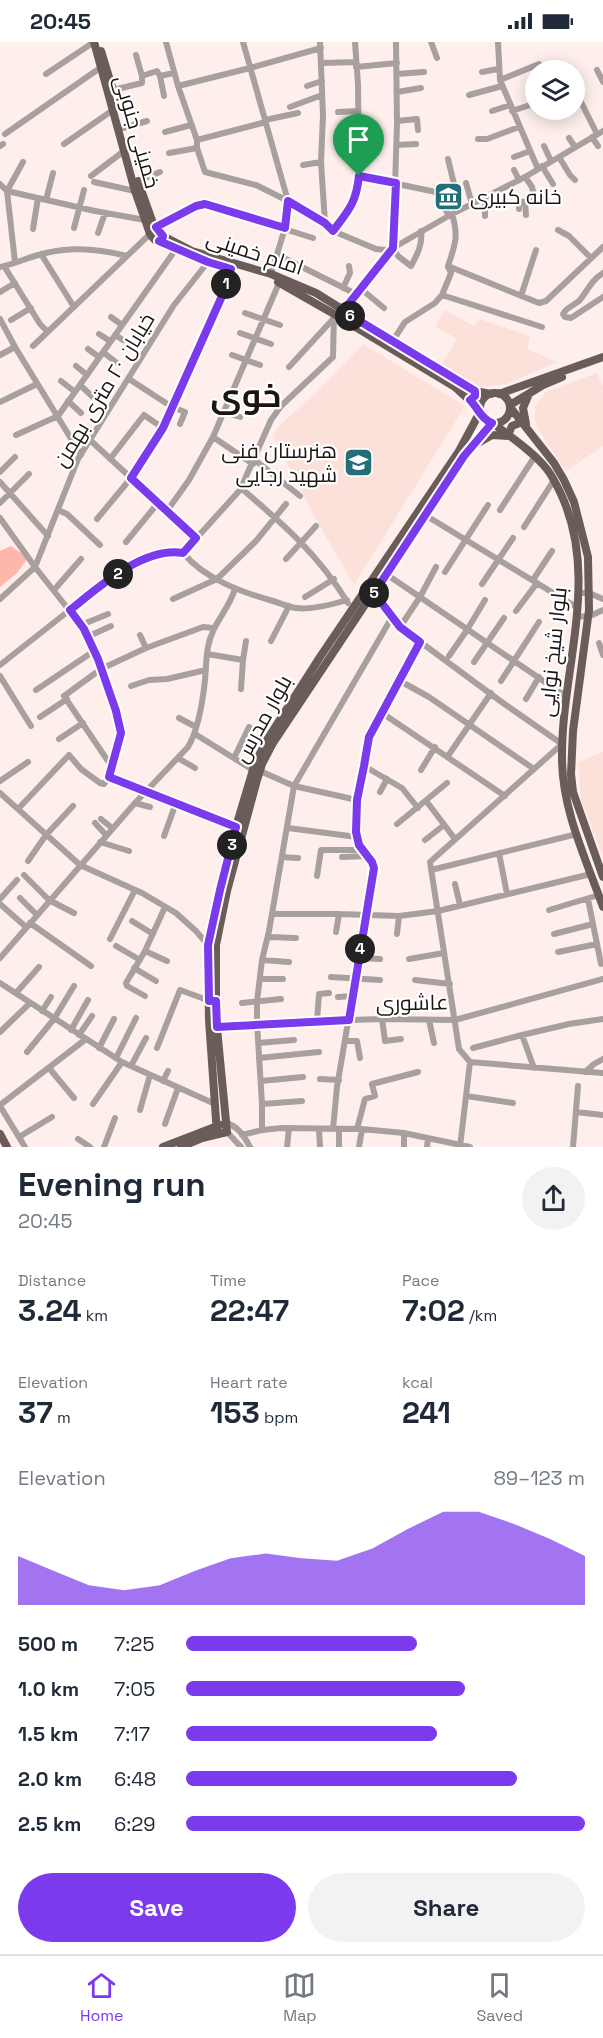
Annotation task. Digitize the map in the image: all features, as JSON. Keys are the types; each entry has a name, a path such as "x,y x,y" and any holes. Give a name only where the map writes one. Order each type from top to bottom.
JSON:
{"main road":[{"name":"خمینی جنوبی","path":"94,42 135,191 145,220 152,229"},
{"name":"خمینی جنوبی","path":"99,42 152,229"},
{"path":"152,229 161,239"},
{"name":"امام خمینی","path":"161,239 176,249 208,262 279,283 392,342 475,391 495,394"},
{"name":"امام خمینی","path":"161,239 192,251 271,274 316,293 337,314 455,387 480,411"},
{"path":"603,357 495,394 483,400 480,411 484,419 493,423 506,419 510,406 530,393 560,377 603,362"},
{"path":"470,400 475,396 475,391"},
{"path":"470,448 492,435 509,436 512,426 525,424 523,408 530,393"},
{"path":"495,394 507,399 510,406"},
{"name":"بلوار شیخ نوایی","path":"510,406 554,463 574,502 588,557 588,617 573,731 571,774 573,792 603,877"},
{"name":"بلوار مدرس","path":"216,1130 208,945 236,827 267,740 471,430 480,411"},
{"name":"بلوار شیخ نوایی","path":"493,423 535,456 554,480 567,507 573,530 578,559 579,593 562,744 565,795 603,908"},
{"name":"بلوار مدرس","path":"226,1128 217,1027 212,1001 216,945 256,770 470,448 493,423"},
{"path":"471,430 480,428 480,436"},
{"path":"163,1147 226,1128"},
{"path":"181,1147 216,1130"},
{"path":"0,1134 7,1147"}],"street":[{"path":"46,74 94,42"},
{"path":"166,42 205,172 255,185 288,201 325,223 333,231 376,249 393,248 599,134"},
{"path":"243,42 288,201 285,228 271,274"},
{"path":"333,231 352,206 357,194 359,176 355,42"},
{"path":"396,42 397,145 393,248 398,256 411,266 420,247 421,231"},
{"path":"431,42 437,58"},
{"path":"498,42 498,69 501,83 530,151 553,184"},
{"path":"178,86 250,68 320,45 321,162 325,223"},
{"path":"113,90 142,83 136,55"},
{"path":"321,63 356,65 397,63"},
{"path":"4,134 100,68"},
{"path":"482,72 498,69"},
{"path":"597,70 603,82"},
{"path":"142,76 157,71 164,96"},
{"path":"397,75 424,72"},
{"path":"469,94 525,72"},
{"path":"160,76 174,73"},
{"path":"307,86 322,81"},
{"path":"397,92 421,88"},
{"path":"290,107 322,95"},
{"path":"492,111 525,106"},
{"path":"585,108 599,134 598,146"},
{"path":"64,144 113,110"},
{"path":"338,111 358,111"},
{"path":"197,140 298,112"},
{"path":"397,121 417,119 418,130"},
{"path":"123,128 147,121"},
{"path":"165,132 191,125"},
{"path":"478,139 487,139 519,128"},
{"path":"569,138 575,147"},
{"path":"397,145 416,144"},
{"path":"544,146 551,161"},
{"path":"169,153 197,148"},
{"path":"124,151 92,179 135,191"},
{"path":"514,157 530,151"},
{"path":"559,157 570,176 575,180"},
{"path":"359,176 436,192 454,184 448,159"},
{"path":"15,262 7,191 23,162"},
{"path":"303,165 321,162"},
{"path":"514,170 532,187 535,201 519,202 519,209"},
{"path":"138,181 160,172"},
{"path":"46,200 53,173"},
{"path":"466,183 472,204"},
{"path":"0,185 7,191 145,220"},
{"path":"74,228 84,190"},
{"path":"392,342 405,322 435,303 442,295 451,273 448,266 457,230 451,215 436,192"},
{"path":"485,197 485,216"},
{"path":"33,229 38,198"},
{"path":"525,202 526,215"},
{"path":"33,346 152,229 196,206 205,204 313,238"},
{"path":"98,233 105,213"},
{"path":"558,230 569,236 591,258"},
{"path":"448,266 539,303 546,301 603,247"},
{"path":"48,332 44,330 15,283 2,267 41,254 76,248 126,256"},
{"path":"289,367 358,291 393,248"},
{"path":"16,435 58,416 176,249"},
{"path":"521,296 536,250"},
{"path":"41,254 74,307"},
{"path":"278,255 344,288 358,291 384,308"},
{"name":"خیابان ۲۰ متری بهمن","path":"0,599 35,567 81,455 174,305 208,262"},
{"path":"344,288 350,273 349,266"},
{"path":"97,519 131,478 163,428 222,296 231,269"},
{"path":"603,273 591,283 580,300 565,310 563,314 571,318 603,297"},
{"path":"0,292 15,283"},
{"path":"167,510 189,480 213,437 279,283"},
{"path":"442,295 542,327"},
{"path":"11,320 31,308"},
{"path":"245,313 280,326"},
{"path":"183,553 241,488 271,420 281,406 333,357 337,314"},
{"path":"111,317 122,325"},
{"path":"0,319 81,455"},
{"path":"240,333 271,344"},
{"path":"99,334 110,341"},
{"path":"115,335 123,340"},
{"path":"0,355 15,347"},
{"path":"88,349 117,363"},
{"path":"232,355 260,365"},
{"path":"76,366 87,375"},
{"path":"129,379 172,407 184,412 180,424"},
{"path":"61,381 75,392"},
{"path":"0,402 37,384"},
{"path":"80,385 93,397"},
{"path":"69,401 81,413"},
{"path":"224,412 240,417"},
{"path":"110,459 144,415 163,428"},
{"path":"213,437 254,462 300,496"},
{"path":"90,440 196,538"},
{"path":"500,510 535,456"},
{"path":"0,472 15,457"},
{"path":"0,503 29,474"},
{"path":"524,527 554,480"},
{"path":"0,482 48,536"},
{"path":"241,488 302,541 334,579 353,610"},
{"path":"126,542 158,503"},
{"path":"172,598 217,579 246,551 286,504"},
{"path":"446,572 488,505"},
{"path":"58,510 67,514 100,545"},
{"path":"425,515 535,582 577,612 588,617 603,610"},
{"path":"0,519 81,625 101,669 121,733 109,777 104,784 81,769 69,755 18,809"},
{"path":"286,559 316,526"},
{"path":"482,584 513,538"},
{"path":"0,665 99,587 141,560 171,551 183,553 217,579 235,589 296,608 323,607 347,600"},
{"path":"516,611 552,551"},
{"path":"54,590 81,559"},
{"path":"400,627 436,567"},
{"path":"386,574 567,697"},
{"path":"305,597 334,579"},
{"path":"0,958 112,828 188,747 195,730 213,628 231,603 235,589"},
{"path":"374,593 400,627 562,744 430,862 459,1049 470,1062 603,1073"},
{"path":"579,593 589,593 603,598"},
{"path":"449,656 485,600"},
{"path":"271,641 289,606"},
{"path":"81,625 108,614"},
{"path":"262,1130 257,1001 262,960 294,786 392,617"},
{"path":"474,662 504,618"},
{"path":"501,681 539,622"},
{"path":"87,637 111,626"},
{"path":"112,767 64,696 101,669 146,648 203,627 213,628"},
{"path":"140,635 146,648"},
{"path":"241,689 246,641"},
{"path":"339,1147 336,1129 339,1080 374,868 359,845 357,837 357,800 369,737 420,642"},
{"path":"599,643 603,653"},
{"path":"36,690 94,651"},
{"path":"207,654 243,660"},
{"path":"131,686 149,680 167,679 206,670"},
{"path":"0,676 31,726"},
{"path":"526,699 539,677"},
{"path":"400,681 469,724 534,769"},
{"path":"448,756 491,693"},
{"path":"40,717 67,699"},
{"path":"382,713 505,796"},
{"path":"179,718 234,758 256,770 294,786 357,800"},
{"path":"58,739 83,723"},
{"path":"234,758 249,727"},
{"path":"421,770 435,747"},
{"path":"178,758 195,768"},
{"path":"0,781 28,762"},
{"path":"364,766 402,788 418,808"},
{"path":"109,777 236,827"},
{"path":"380,792 387,779"},
{"path":"397,824 427,802 447,783"},
{"path":"0,793 80,865 135,890 176,913 196,930 208,945"},
{"path":"0,805 6,798"},
{"path":"427,802 455,839"},
{"path":"135,803 150,807"},
{"path":"164,836 176,803"},
{"path":"28,861 46,835 73,806"},
{"path":"106,835 98,821 112,828"},
{"path":"425,840 444,825"},
{"path":"288,828 357,837"},
{"path":"431,870 577,834"},
{"path":"100,842 129,851"},
{"path":"317,876 321,850 362,850"},
{"path":"499,853 507,894"},
{"path":"342,857 368,856"},
{"path":"282,857 298,858"},
{"path":"272,914 399,916 438,911 591,874"},
{"path":"24,875 49,900 74,914"},
{"path":"0,899 17,880"},
{"path":"455,884 460,905"},
{"path":"110,939 135,890"},
{"path":"549,910 599,895"},
{"path":"20,898 37,915"},
{"path":"588,899 601,964"},
{"path":"0,904 91,966"},
{"path":"145,996 126,985 165,907"},
{"path":"336,932 339,914"},
{"path":"397,934 399,916"},
{"path":"132,921 153,934"},
{"path":"554,934 593,924"},
{"path":"268,937 296,938"},
{"path":"558,952 597,944"},
{"path":"116,946 140,960"},
{"path":"145,951 167,961"},
{"path":"409,959 444,953"},
{"path":"359,958 380,959"},
{"path":"262,960 289,962"},
{"path":"16,993 39,967"},
{"path":"134,969 156,981"},
{"path":"331,977 380,980"},
{"path":"260,979 283,979"},
{"name":"عاشوری","path":"217,1027 257,1023 382,1019 455,1020 603,979"},
{"path":"415,980 450,984"},
{"path":"0,983 122,1062 215,1104"},
{"path":"27,1052 54,1019 74,986"},
{"path":"157,1048 180,990 212,1001"},
{"path":"317,1022 319,994 328,993"},
{"path":"339,997 352,996"},
{"path":"42,1011 51,997"},
{"path":"242,1003 281,999"},
{"path":"71,1030 88,1000"},
{"path":"0,1032 30,1003"},
{"path":"79,1035 92,1016"},
{"path":"99,1047 114,1018"},
{"path":"116,1058 136,1018"},
{"path":"382,1019 385,1041 401,1039"},
{"path":"473,1048 569,1024 603,1019"},
{"path":"429,1020 434,1043"},
{"path":"522,1035 534,1068"},
{"path":"131,1066 147,1038"},
{"path":"25,1147 0,1105 86,1039"},
{"path":"258,1043 294,1040"},
{"path":"345,1041 357,1041 360,1058"},
{"path":"259,1058 319,1052"},
{"path":"585,1072 603,1059"},
{"path":"93,1104 122,1062"},
{"path":"460,1146 470,1062"},
{"path":"49,1068 74,1098"},
{"path":"163,1081 168,1071"},
{"path":"359,1147 365,1099 375,1096 372,1084 418,1072"},
{"path":"140,1110 150,1075"},
{"path":"261,1081 303,1077"},
{"path":"320,1079 339,1080"},
{"path":"573,1147 578,1086"},
{"path":"165,1124 178,1088"},
{"path":"466,1096 513,1103"},
{"path":"262,1104 302,1101"},
{"path":"576,1112 603,1115"},
{"path":"19,1137 52,1117"},
{"path":"104,1147 115,1118"},
{"path":"241,1147 226,1128 233,1125 250,1147"},
{"path":"243,1135 262,1130 289,1128 360,1129 404,1133 470,1147"},
{"path":"287,1147 289,1128"},
{"path":"319,1129 320,1147"},
{"path":"404,1133 404,1147"},
{"path":"427,1147 428,1138"},
{"path":"78,1139 90,1147"}],"shaded area":[{"path":"445,310 474,326 479,319 530,336 527,349 557,362 507,384 483,387 471,385 441,366 457,339 435,326"},
{"name":"هنرستان فنی شهید رجایی","path":"363,344 465,406 354,585 314,516 273,435 280,425 318,391"},
{"path":"597,373 603,387 603,446 566,471 538,429 535,407 546,392"},
{"path":"11,546 28,558 17,573 0,587 0,551"},
{"path":"603,752 603,856 581,800 578,762"}],"place":[{"name":"خانه کبیری","path":"449,197"},
{"name":"هنرستان فنی شهید رجایی","path":"358,463"}],"district":[{"name":"خوی","path":"246,395"}],"route":[{"path":"359,176 396,183 393,248 343,311 475,391 475,396 470,400 480,410 484,419 492,423 464,456 374,593 400,627 420,642 369,737 357,800 356,832 359,845 374,868 349,1020 257,1023 217,1027 216,1001 209,1001 208,945 236,827 109,777 121,733 116,711 98,659 84,629 70,610 99,587 141,560 171,551 183,553 196,538 131,478 163,428 222,296 231,269 208,262 159,241 163,236 156,227 196,206 205,204 285,228 288,201 325,223 333,231 352,206 357,194 359,176"}]}
